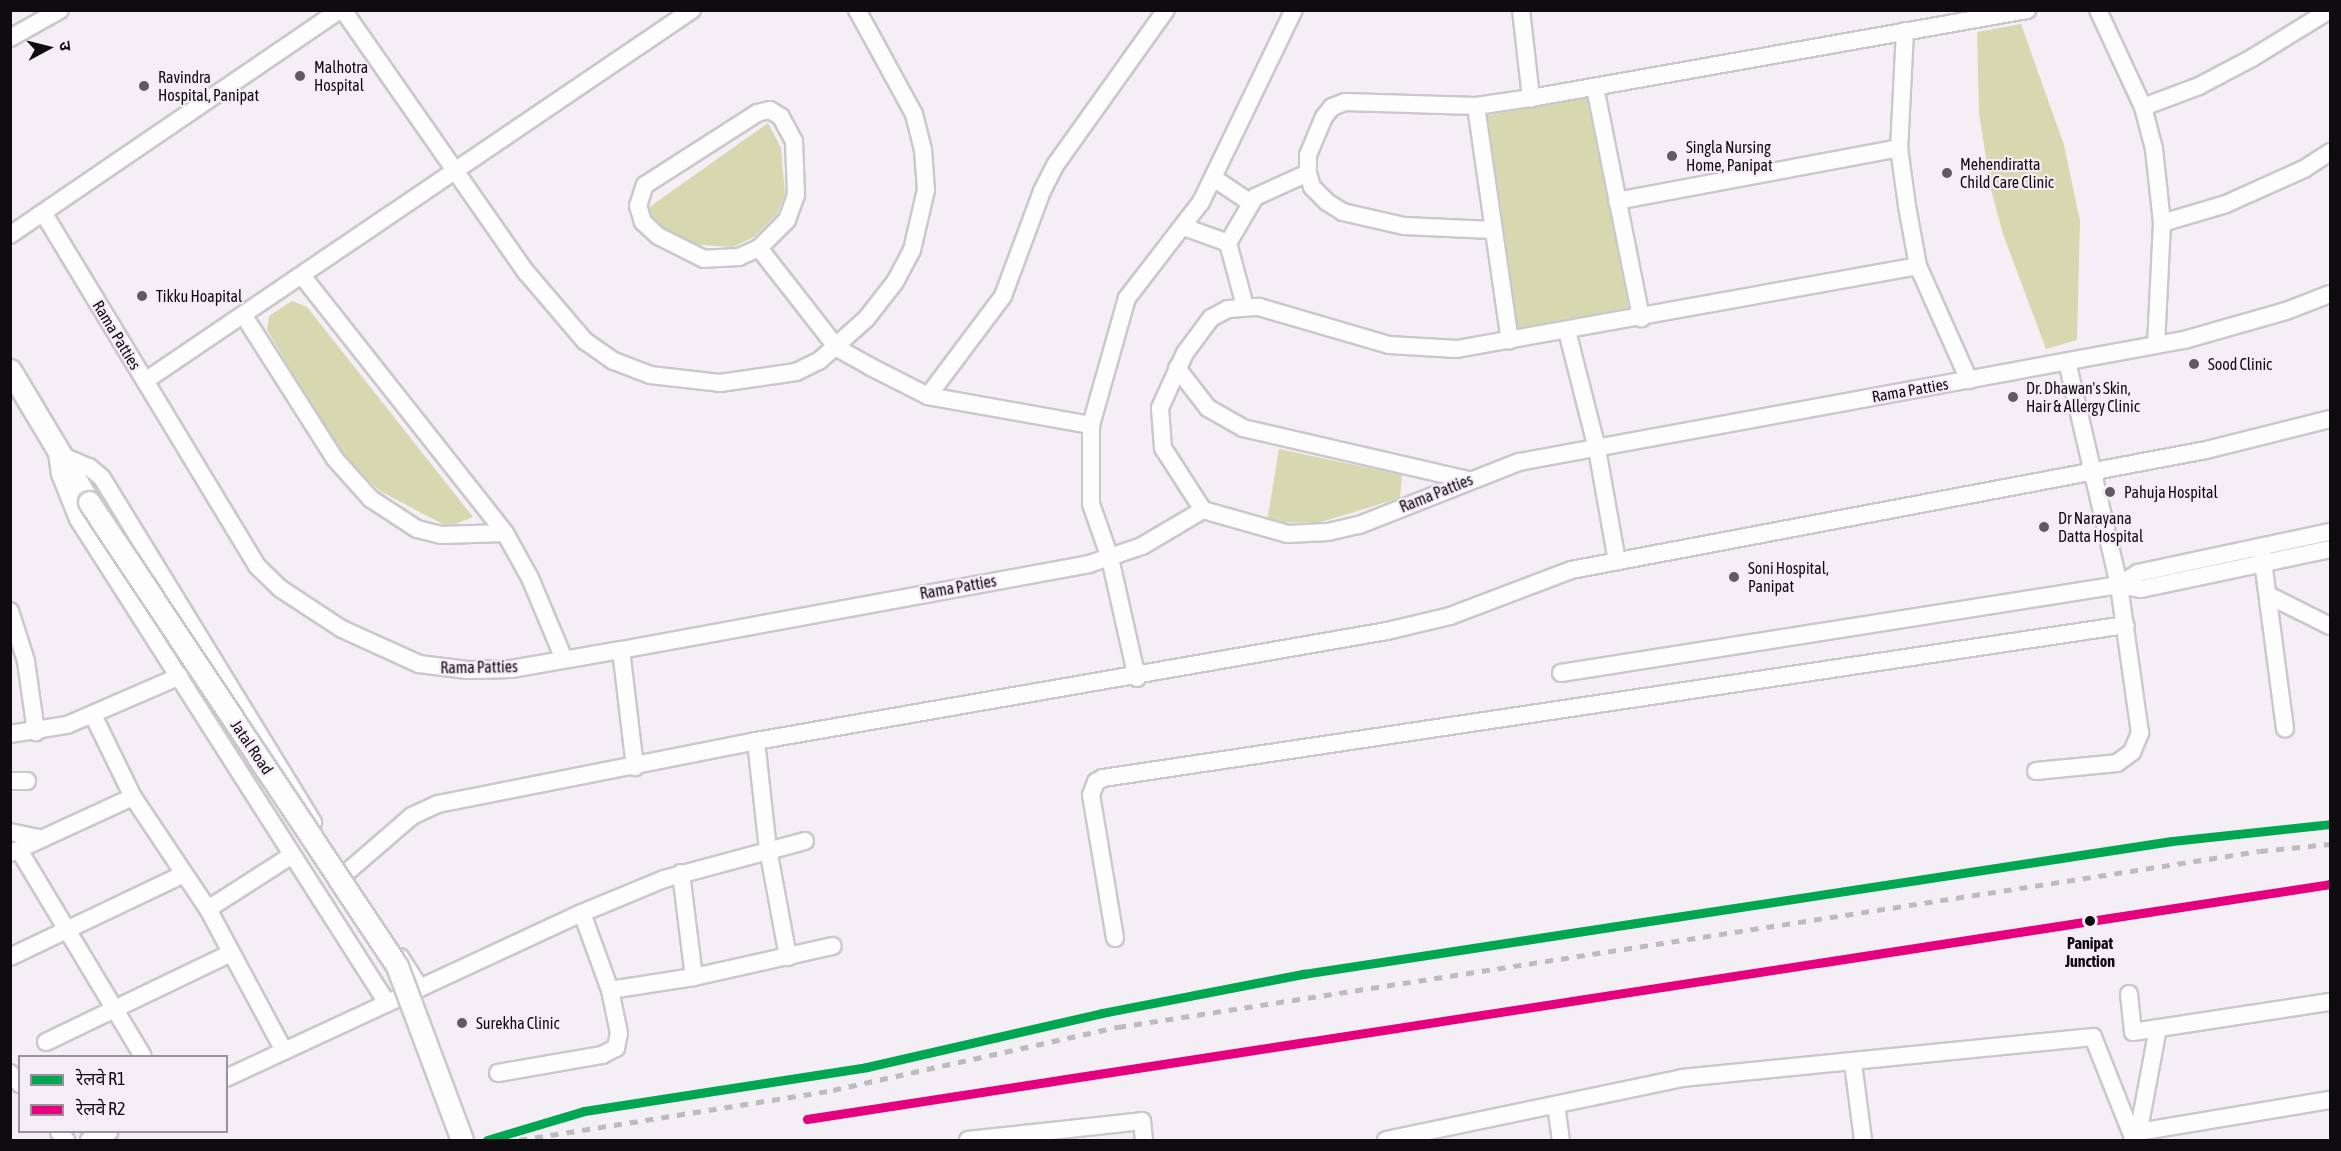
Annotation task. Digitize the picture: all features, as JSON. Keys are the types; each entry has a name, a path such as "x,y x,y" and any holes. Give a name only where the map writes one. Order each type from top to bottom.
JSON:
{"main road":[{"name":"Jatal Road","path":"10,370 57,453 397,966 462,1140"}],"street":[{"path":"10,38 60,10"},
{"path":"10,235 342,10 553,308 585,341 614,360 650,375 720,383 796,372 837,348 895,282 912,250 926,190 923,150 914,114 857,10"},
{"path":"145,381 303,277 692,10"},
{"path":"928,396 1004,296 1042,191 1056,164 1166,10"},
{"path":"1137,678 1110,558 1091,504 1091,425 1109,351 1127,298 1142,274 1184,227 1215,178 1294,10"},
{"path":"1521,10 1531,98"},
{"path":"1492,230 1404,226 1343,212 1312,187 1308,173 1308,155 1332,107 1345,102 1476,106 2027,10"},
{"path":"2098,10 2144,107 2154,149 2162,223 2156,345"},
{"path":"2144,107 2217,77 2330,10"},
{"path":"1905,31 1899,148 1918,267 1970,380"},
{"path":"1595,87 1641,318"},
{"path":"1476,106 1509,341"},
{"path":"770,111 781,117 794,141 796,195 787,219 759,248 739,257 704,259 658,236 643,222 638,206 645,185 757,113 770,111"},
{"path":"1617,201 1899,148"},
{"path":"2162,223 2226,204 2304,169 2331,152"},
{"path":"1245,306 1227,243 1251,203 1261,193 1308,173"},
{"path":"1215,178 1251,203"},
{"name":"Rama Patties","path":"44,214 257,566 308,608 399,657 439,669 511,669 1110,558 1142,546 1203,510 1288,534 1328,532 1359,525 1468,480 1519,462 2156,345 2286,311 2331,294"},
{"path":"1184,227 1227,243"},
{"path":"759,248 837,348 928,396 1091,425"},
{"path":"1203,510 1179,477 1158,429 1164,393 1177,368 1211,318 1245,306 1411,348 1457,349 1918,267"},
{"path":"303,277 506,533 530,578 564,659"},
{"path":"244,316 335,459 371,499 417,529 441,536 506,533"},
{"path":"1567,331 1597,449 1617,561"},
{"path":"2036,771 2117,763 2132,752 2140,732 2140,718 2119,585 2067,362"},
{"path":"1177,368 1208,408 1242,428 1468,480"},
{"path":"346,873 425,808 756,741 1137,678 1423,624 1571,570 2206,450 2331,418"},
{"path":"57,453 60,474 78,519 387,1003"},
{"path":"57,453 89,467 102,478 346,873 420,988"},
{"path":"2262,555 2331,532"},
{"path":"1561,673 2119,585 2138,573 2262,555 2331,549"},
{"path":"2262,555 2285,728"},
{"path":"2268,595 2331,626"},
{"path":"10,611 36,732"},
{"path":"1114,938 1091,795 1096,782 1103,778 2126,625"},
{"path":"621,650 635,767"},
{"path":"10,734 36,732 93,715 180,676"},
{"path":"93,715 133,797 182,875 208,909 229,954 284,1051"},
{"path":"756,741 768,849 788,957"},
{"path":"133,797 15,851 142,1055"},
{"path":"10,832 42,839"},
{"path":"228,1077 582,913 681,873 805,841"},
{"path":"208,909 292,855"},
{"path":"681,873 694,977"},
{"path":"10,957 182,875"},
{"path":"498,1073 610,1053 616,1048 619,1033 610,990 582,913"},
{"path":"610,990 694,977 833,946"},
{"path":"46,1042 229,954"},
{"path":"2129,994 2133,1032 2331,1002"},
{"path":"2136,1138 2158,1028"},
{"path":"1386,1140 1682,1078 1853,1063 2093,1037 2136,1138"},
{"path":"1853,1063 1863,1140"},
{"path":"2136,1138 2331,1100"},
{"path":"1556,1105 1561,1140"},
{"path":"968,1140 1142,1120 1144,1140"},
{"path":"88,1140 104,1133"}],"green space":[{"path":"2021,24 2064,145 2080,221 2077,340 2046,349 2003,234 1991,190 1979,113 1977,32"},
{"path":"1591,97 1629,311 1518,330 1481,116"},
{"path":"768,123 781,148 785,194 777,214 754,237 733,247 684,244 660,234 641,213"},
{"path":"292,301 307,307 473,517 448,527 380,491 340,453 267,330 269,316"},
{"path":"1279,449 1402,475 1400,498 1318,523 1267,522"}],"railway":[{"path":"487,1140 584,1111 867,1067 1102,1013 1303,974 2172,841 2330,824"},
{"path":"519,1140 833,1090 1118,1027 2260,851 2330,844"}],"rail line":[{"name":"R1","path":"487,1140 584,1111 867,1067 1102,1013 1303,974 2172,841 2330,824"},
{"name":"R2","path":"807,1119 2330,884"}],"place":[{"name":"Malhotra Hospital","path":"300,76"},
{"name":"Ravindra Hospital, Panipat","path":"144,86"},
{"name":"Singla Nursing Home, Panipat","path":"1672,156"},
{"name":"Mehendiratta Child Care Clinic","path":"1947,173"},
{"name":"Tikku Hoapital","path":"142,296"},
{"name":"Sood Clinic","path":"2194,364"},
{"name":"Dr. Dhawan's Skin, Hair & Allergy Clinic","path":"2013,397"},
{"name":"Pahuja Hospital","path":"2110,492"},
{"name":"Dr Narayana Datta Hospital","path":"2044,527"},
{"name":"Soni Hospital, Panipat","path":"1734,577"},
{"name":"Panipat Junction","path":"2090,921"},
{"name":"Surekha Clinic","path":"462,1023"}]}
